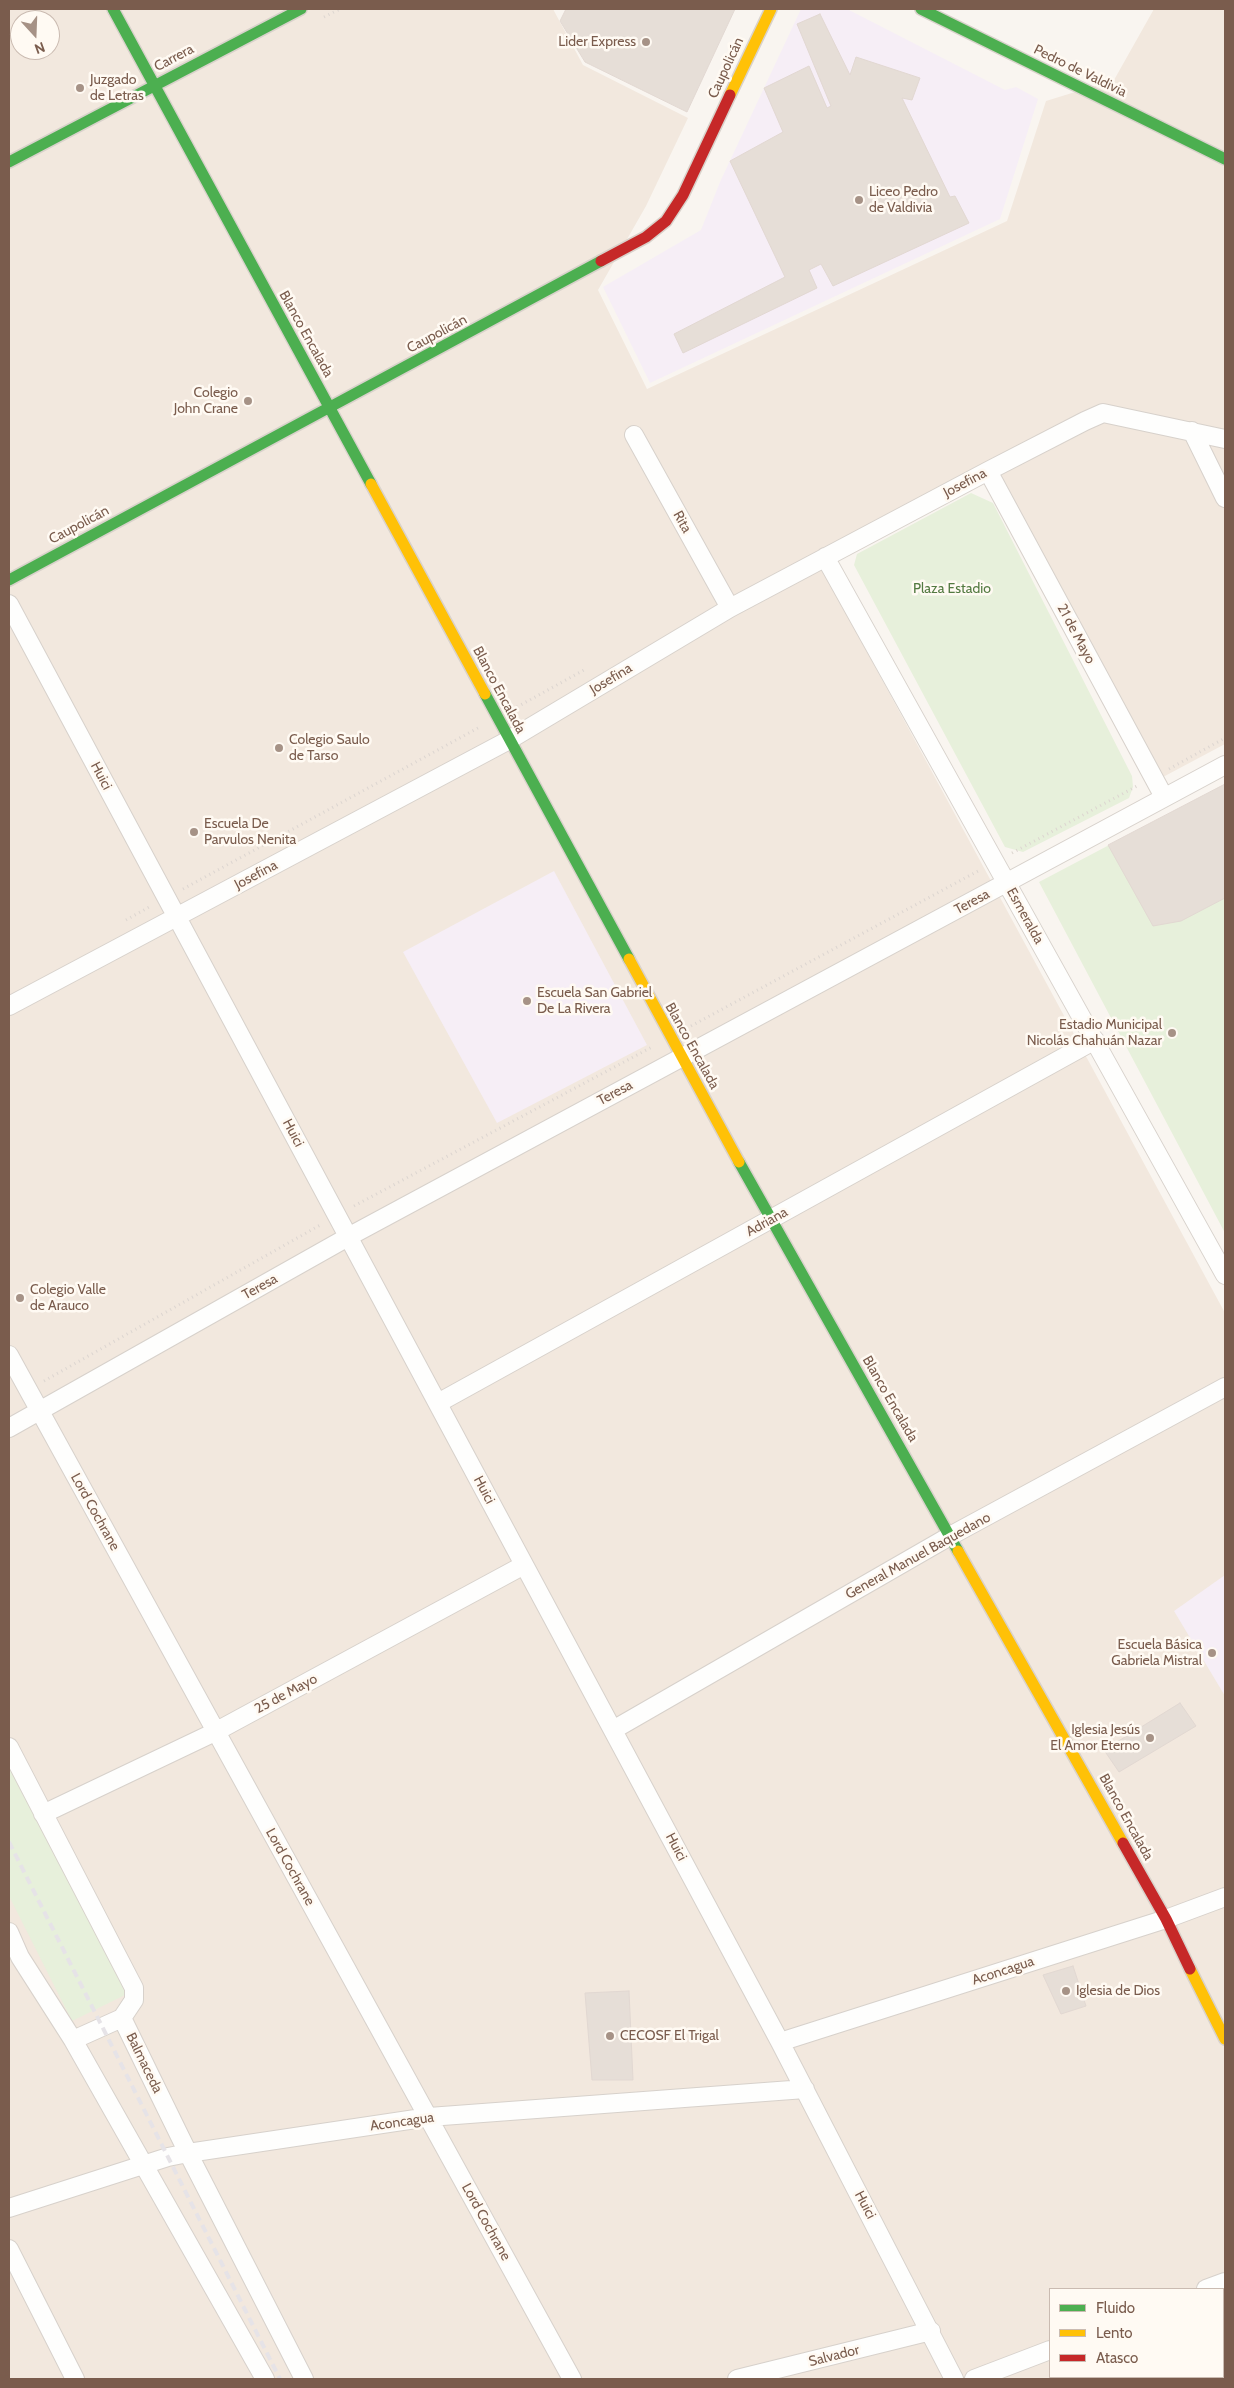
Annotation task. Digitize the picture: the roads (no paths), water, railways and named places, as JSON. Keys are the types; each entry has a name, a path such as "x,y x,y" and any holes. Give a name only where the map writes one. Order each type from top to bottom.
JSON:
{"street":[{"name":"Blanco Encalada","path":"113,9 681,1057 1166,1919 1225,2039"},
{"name":"Carrera","path":"9,162 301,9"},
{"name":"Caupolicán","path":"9,580 614,256 656,230 670,216 683,195 771,9"},
{"name":"Pedro de Valdivia","path":"921,9 1225,159"},
{"name":"Josefina","path":"9,1006 509,740 730,608 988,471 1104,413 1225,439"},
{"path":"1192,432 1225,498"},
{"name":"Rita","path":"634,435 730,608"},
{"name":"21 de Mayo","path":"988,471 1164,798"},
{"name":"Esmeralda","path":"825,557 1225,1275"},
{"name":"Huici","path":"9,604 780,2042 931,2331 954,2379"},
{"name":"Teresa","path":"9,1428 348,1237 1225,765"},
{"name":"Adriana","path":"438,1403 1095,1040"},
{"name":"Lord Cochrane","path":"9,1355 572,2379"},
{"name":"General Manuel Baquedano","path":"613,1730 950,1536 1225,1387"},
{"name":"25 de Mayo","path":"43,1814 216,1732 524,1565"},
{"name":"Balmaceda","path":"9,1747 134,1988 134,2000 122,2018 188,2153 304,2379"},
{"name":"Aconcagua","path":"780,2042 1166,1919 1225,1897"},
{"path":"9,1932 20,1957 73,2040 265,2379"},
{"path":"73,2040 122,2018"},
{"name":"Aconcagua","path":"9,2208 188,2153 429,2117 804,2090"},
{"path":"9,2249 75,2379"},
{"path":"1209,2288 1225,2282"},
{"name":"Salvador","path":"737,2379 931,2331"},
{"path":"974,2379 1049,2350"}],"railway":[{"path":"9,1842 280,2379"}],"place":[{"name":"Lider Express","path":"646,42"},
{"name":"Juzgado de Letras","path":"80,88"},
{"name":"Liceo Pedro de Valdivia","path":"859,200"},
{"name":"Colegio John Crane","path":"248,401"},
{"name":"Colegio Saulo de Tarso","path":"279,748"},
{"name":"Escuela De Parvulos Nenita","path":"194,832"},
{"name":"Escuela San Gabriel De La Rivera","path":"527,1001"},
{"name":"Estadio Municipal Nicolás Chahuán Nazar","path":"1172,1033"},
{"name":"Colegio Valle de Arauco","path":"20,1298"},
{"name":"Escuela Básica Gabriela Mistral","path":"1212,1653"},
{"name":"Iglesia Jesús El Amor Eterno","path":"1150,1738"},
{"name":"Iglesia de Dios","path":"1066,1991"},
{"name":"CECOSF El Trigal","path":"610,2036"}],"park label":[{"name":"Plaza Estadio","path":"952,589"}]}
